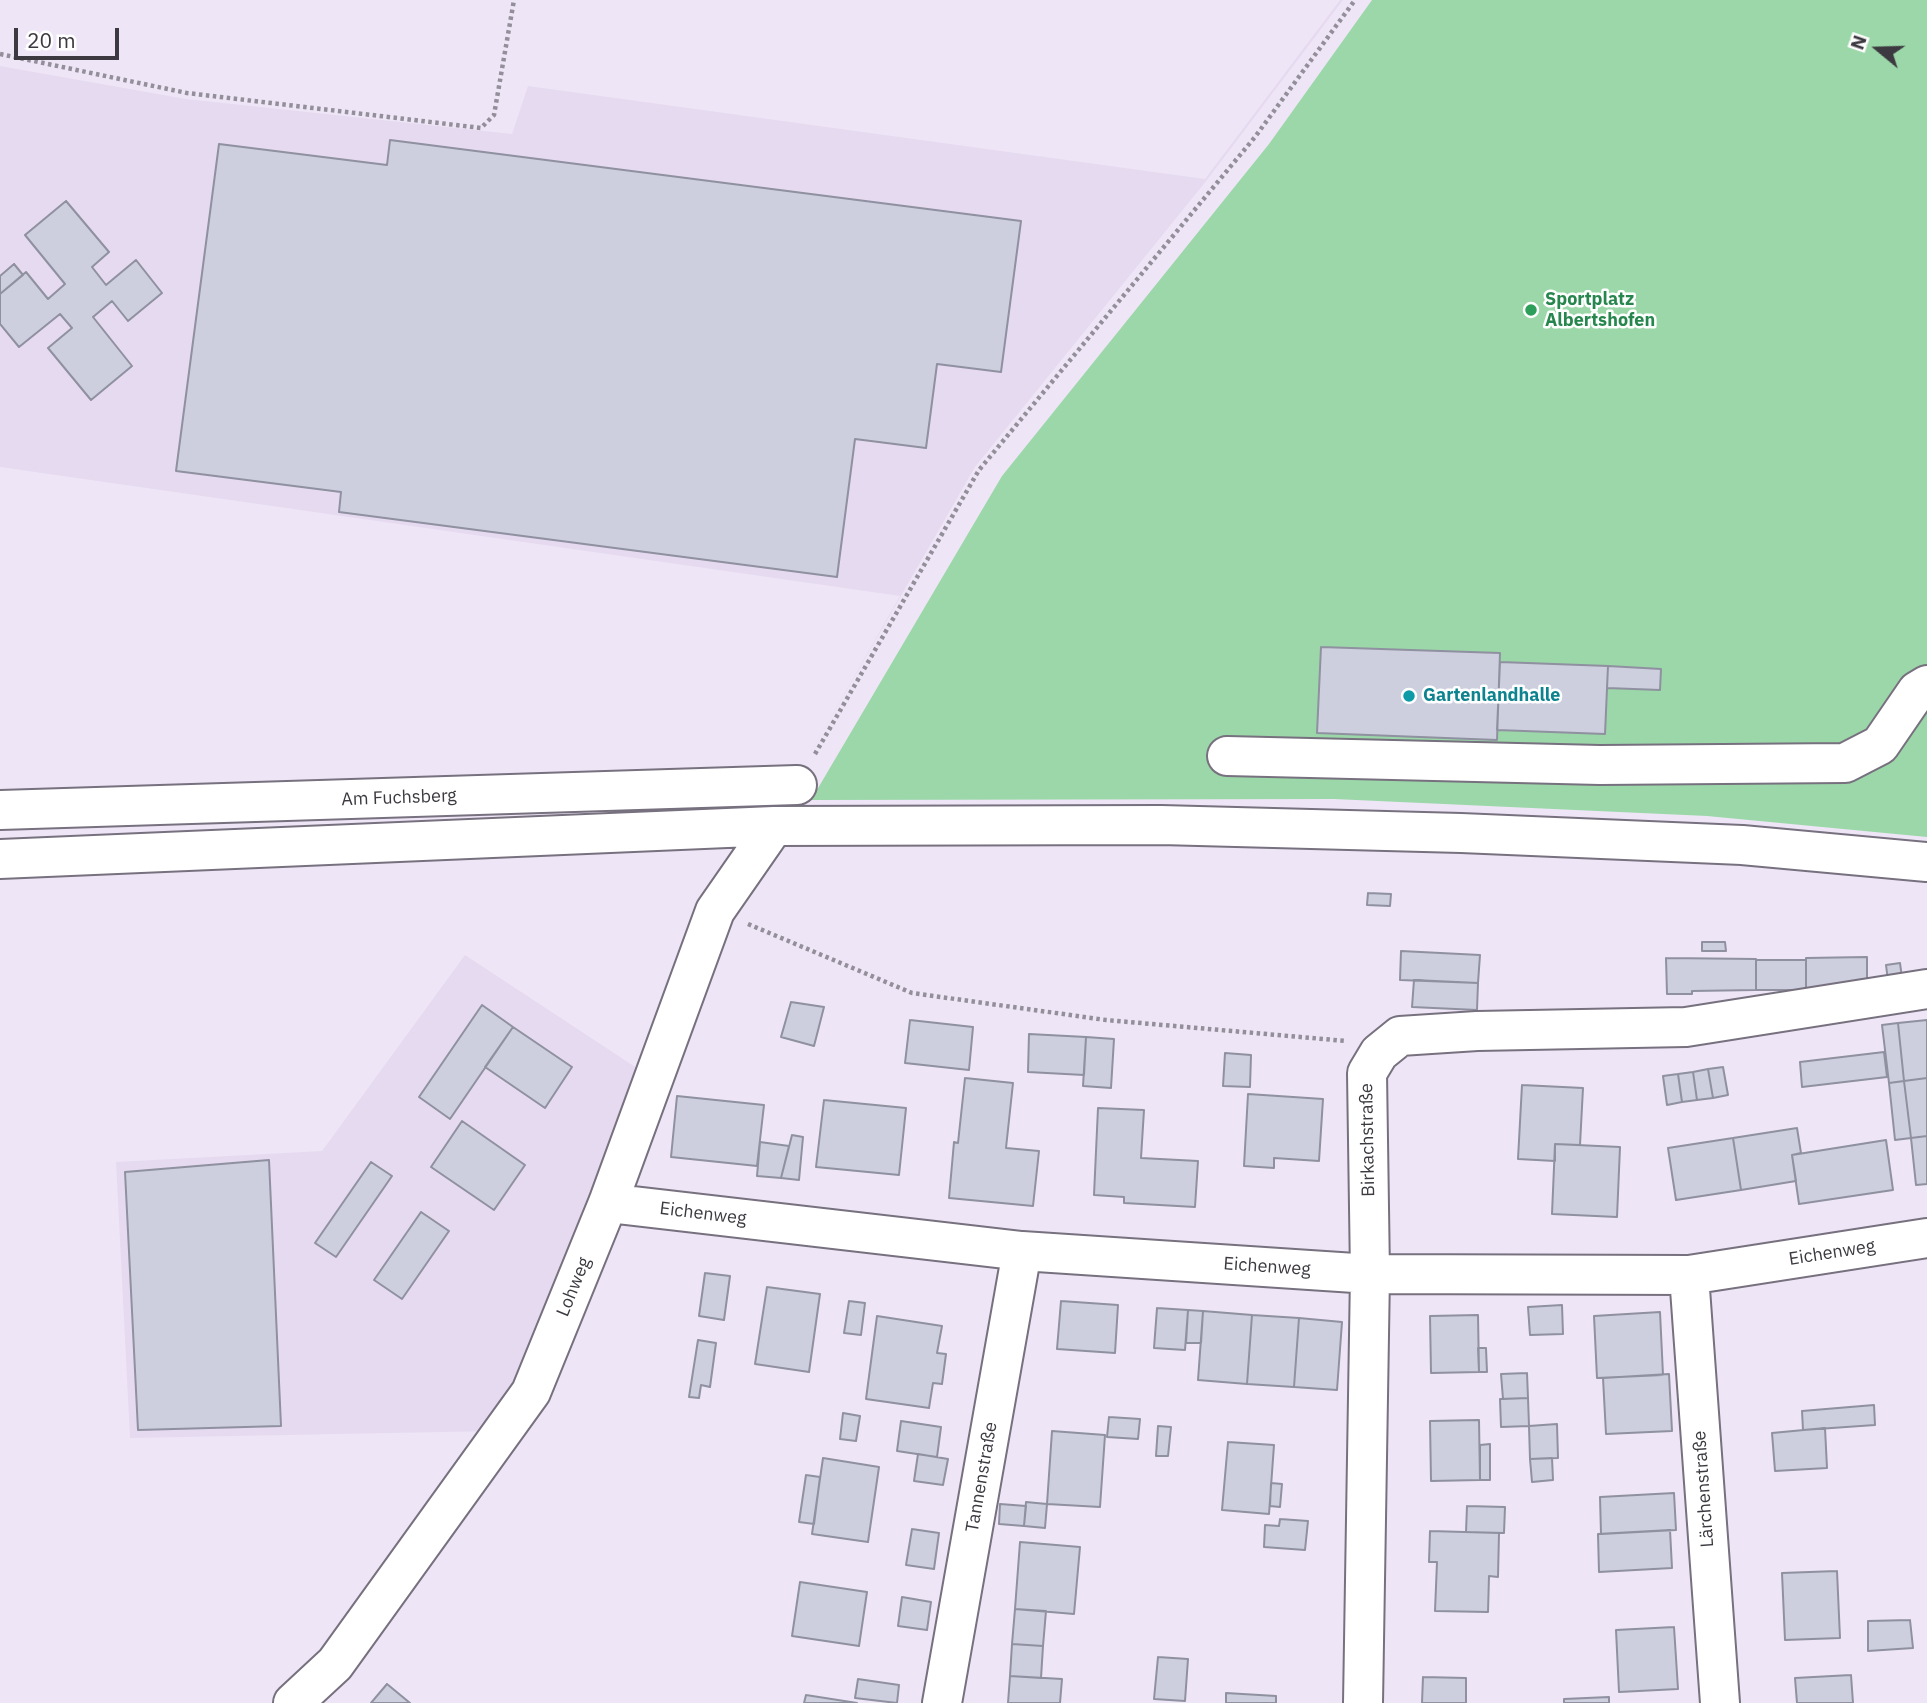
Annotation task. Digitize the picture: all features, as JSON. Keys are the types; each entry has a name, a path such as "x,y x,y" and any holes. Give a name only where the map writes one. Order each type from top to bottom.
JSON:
{"street":[{"path":"1227,756 1600,765 1844,763 1880,745 1917,691 1927,685"},
{"name":"Am Fuchsberg","path":"0,810 797,785"},
{"path":"0,859 774,826 1161,825 1461,833 1742,845 1927,862"},
{"name":"Lohweg","path":"293,1703 335,1664 531,1392 608,1203 715,911 774,826"},
{"path":"1378,1054 1400,1036 1477,1031 1686,1027 1927,989"},
{"name":"Birkachstraße","path":"1363,1703 1370,1274 1367,1073 1378,1054"},
{"name":"Eichenweg","path":"608,1203 1022,1251 1370,1274 1689,1275 1927,1238"},
{"name":"Tannenstraße","path":"942,1703 1022,1251"},
{"name":"Lärchenstraße","path":"1689,1275 1720,1703"}],"path":[{"path":"0,54 187,93 481,128 494,116 514,0"},
{"path":"797,785 979,470 1255,137 1356,0"},
{"path":"715,911 912,993 1106,1020 1352,1041 1378,1054"}],"shaded area":[{"path":"1340,0 1343,0 1207,180 975,467 798,775 900,596 0,467 0,66 186,99 512,134 528,86 1205,179"},
{"path":"706,912 647,1075 524,1387 496,1431 130,1438 116,1162 322,1151 465,955 646,1074"}],"green space":[{"name":"Sportplatz Albertshofen","path":"1372,0 1927,0 1927,837 1707,816 1334,799 811,800 1002,476 1269,144"}],"building":[{"path":"390,140 1021,221 1001,372 937,364 926,448 855,439 837,577 339,512 341,492 176,471 219,144 387,165"},
{"path":"66,201 109,252 92,267 106,285 136,260 162,293 128,321 112,301 93,317 132,366 91,400 48,348 72,328 60,314 19,347 0,324 0,294 26,272 48,299 65,284 25,235"},
{"path":"14,264 23,275 0,294 0,276"},
{"name":"Gartenlandhalle","path":"1321,647 1500,653 1497,740 1317,733"},
{"path":"1500,662 1608,666 1605,734 1497,730"},
{"path":"1608,666 1661,669 1660,690 1607,688"},
{"path":"1368,893 1391,894 1390,906 1367,905"},
{"path":"1702,942 1725,942 1726,951 1702,951"},
{"path":"1401,951 1480,955 1478,983 1400,980"},
{"path":"1867,957 1867,991 1806,992 1806,958"},
{"path":"1666,958 1756,959 1756,990 1667,994"},
{"path":"1756,960 1806,960 1806,990 1756,990"},
{"path":"1900,963 1902,978 1888,981 1886,965"},
{"path":"1414,980 1478,983 1477,1010 1412,1007"},
{"path":"791,1002 824,1007 814,1046 781,1037"},
{"path":"482,1005 513,1027 450,1119 419,1097"},
{"path":"910,1020 973,1027 969,1070 905,1063"},
{"path":"1927,1020 1927,1078 1904,1081 1898,1023"},
{"path":"1898,1023 1904,1081 1889,1083 1882,1025"},
{"path":"513,1027 572,1067 545,1108 485,1067"},
{"path":"1029,1034 1086,1037 1084,1075 1028,1072"},
{"path":"1086,1037 1114,1039 1111,1088 1083,1086"},
{"path":"1884,1052 1887,1077 1802,1087 1800,1062"},
{"path":"1225,1053 1251,1055 1250,1087 1223,1086"},
{"path":"1723,1067 1728,1095 1713,1098 1708,1069"},
{"path":"1708,1069 1713,1098 1697,1100 1693,1072"},
{"path":"1693,1072 1697,1100 1682,1102 1678,1074"},
{"path":"1678,1074 1682,1102 1667,1105 1663,1076"},
{"path":"965,1078 1013,1083 1006,1148 1039,1151 1033,1206 949,1198 954,1142 958,1143"},
{"path":"1927,1078 1927,1136 1911,1138 1904,1081"},
{"path":"1904,1081 1911,1138 1895,1140 1889,1083"},
{"path":"1522,1085 1583,1088 1580,1145 1555,1144 1555,1161 1518,1159"},
{"path":"1248,1094 1323,1099 1319,1161 1274,1158 1274,1168 1244,1166"},
{"path":"677,1096 764,1105 757,1166 671,1157"},
{"path":"824,1100 906,1108 899,1175 816,1167"},
{"path":"1098,1108 1144,1110 1141,1158 1198,1161 1195,1207 1124,1203 1124,1197 1094,1195"},
{"path":"462,1121 525,1165 494,1210 431,1167"},
{"path":"1797,1128 1801,1153 1792,1155 1796,1181 1741,1190 1733,1138"},
{"path":"792,1135 803,1137 799,1180 781,1178"},
{"path":"1927,1136 1927,1184 1916,1185 1911,1138"},
{"path":"1733,1138 1741,1190 1676,1200 1668,1148"},
{"path":"1886,1140 1893,1190 1799,1204 1792,1155"},
{"path":"760,1142 789,1146 781,1178 757,1176"},
{"path":"1555,1144 1620,1147 1617,1217 1552,1214"},
{"path":"269,1160 281,1426 138,1430 125,1172"},
{"path":"371,1162 392,1176 336,1257 315,1243"},
{"path":"421,1212 449,1231 402,1299 374,1280"},
{"path":"705,1273 730,1276 724,1320 699,1316"},
{"path":"767,1287 820,1294 809,1372 755,1364"},
{"path":"849,1301 865,1303 861,1335 844,1333"},
{"path":"1061,1301 1118,1305 1115,1353 1057,1349"},
{"path":"1562,1305 1563,1334 1530,1335 1528,1307"},
{"path":"1157,1308 1188,1310 1185,1350 1154,1348"},
{"path":"1188,1310 1203,1311 1201,1343 1186,1343"},
{"path":"1203,1311 1252,1315 1247,1384 1198,1380"},
{"path":"1660,1312 1663,1375 1597,1378 1594,1316"},
{"path":"1252,1315 1299,1318 1294,1387 1247,1384"},
{"path":"1478,1315 1479,1372 1431,1373 1430,1316"},
{"path":"877,1316 942,1326 937,1353 946,1354 942,1384 933,1383 929,1408 866,1399"},
{"path":"1299,1318 1342,1322 1337,1390 1294,1387"},
{"path":"698,1340 716,1343 710,1387 701,1385 699,1398 689,1397"},
{"path":"1478,1348 1486,1348 1487,1372 1479,1372"},
{"path":"1527,1373 1528,1398 1503,1399 1501,1374"},
{"path":"1669,1374 1672,1431 1606,1434 1603,1378"},
{"path":"1528,1398 1529,1426 1501,1427 1500,1399"},
{"path":"1874,1405 1875,1425 1803,1430 1802,1411"},
{"path":"843,1413 860,1416 856,1441 840,1439"},
{"path":"1109,1417 1140,1419 1138,1439 1107,1437"},
{"path":"1479,1420 1480,1480 1431,1481 1430,1421"},
{"path":"901,1421 941,1427 937,1457 897,1451"},
{"path":"1557,1424 1558,1458 1530,1459 1529,1426"},
{"path":"1158,1426 1171,1427 1168,1456 1156,1456"},
{"path":"1825,1428 1827,1468 1775,1471 1772,1433"},
{"path":"1052,1431 1105,1435 1100,1507 1047,1504"},
{"path":"1228,1442 1274,1445 1269,1514 1222,1510"},
{"path":"1490,1444 1490,1480 1480,1480 1480,1445"},
{"path":"918,1454 948,1459 943,1485 914,1481"},
{"path":"823,1458 879,1467 868,1542 812,1534"},
{"path":"1552,1458 1553,1480 1532,1482 1530,1459"},
{"path":"806,1475 820,1477 814,1524 799,1522"},
{"path":"1271,1483 1282,1484 1280,1507 1270,1506"},
{"path":"1674,1493 1676,1530 1601,1534 1600,1497"},
{"path":"1026,1502 1047,1504 1045,1528 1024,1526"},
{"path":"1000,1504 1026,1506 1024,1526 999,1524"},
{"path":"1467,1506 1505,1507 1504,1533 1466,1532"},
{"path":"1280,1519 1308,1521 1305,1550 1264,1547 1265,1525 1279,1526"},
{"path":"912,1529 939,1533 934,1569 906,1565"},
{"path":"1670,1530 1672,1568 1599,1572 1598,1534"},
{"path":"1430,1531 1499,1533 1498,1577 1489,1576 1488,1612 1435,1611 1437,1562 1429,1562"},
{"path":"1020,1542 1080,1547 1074,1614 1015,1609"},
{"path":"1837,1571 1840,1638 1785,1640 1782,1573"},
{"path":"800,1582 867,1592 859,1646 792,1636"},
{"path":"902,1597 931,1602 927,1630 898,1626"},
{"path":"1015,1609 1046,1611 1043,1646 1012,1644"},
{"path":"1910,1620 1913,1648 1868,1651 1868,1621"},
{"path":"1674,1627 1678,1689 1619,1692 1616,1630"},
{"path":"1012,1644 1043,1646 1041,1678 1010,1676"},
{"path":"1158,1657 1188,1659 1185,1701 1154,1699"},
{"path":"1851,1675 1853,1703 1797,1703 1795,1678"},
{"path":"1010,1676 1062,1679 1060,1703 1008,1703"},
{"path":"1423,1677 1466,1678 1466,1703 1422,1703"},
{"path":"858,1679 899,1685 897,1703 855,1698"},
{"path":"387,1684 410,1703 371,1703"},
{"path":"1226,1693 1276,1696 1276,1703 1226,1703"},
{"path":"806,1695 857,1703 804,1703"},
{"path":"1609,1697 1609,1703 1564,1703 1564,1699"}],"place":[{"name":"Sportplatz Albertshofen","path":"1531,310"},
{"name":"Gartenlandhalle","path":"1409,696"}]}
